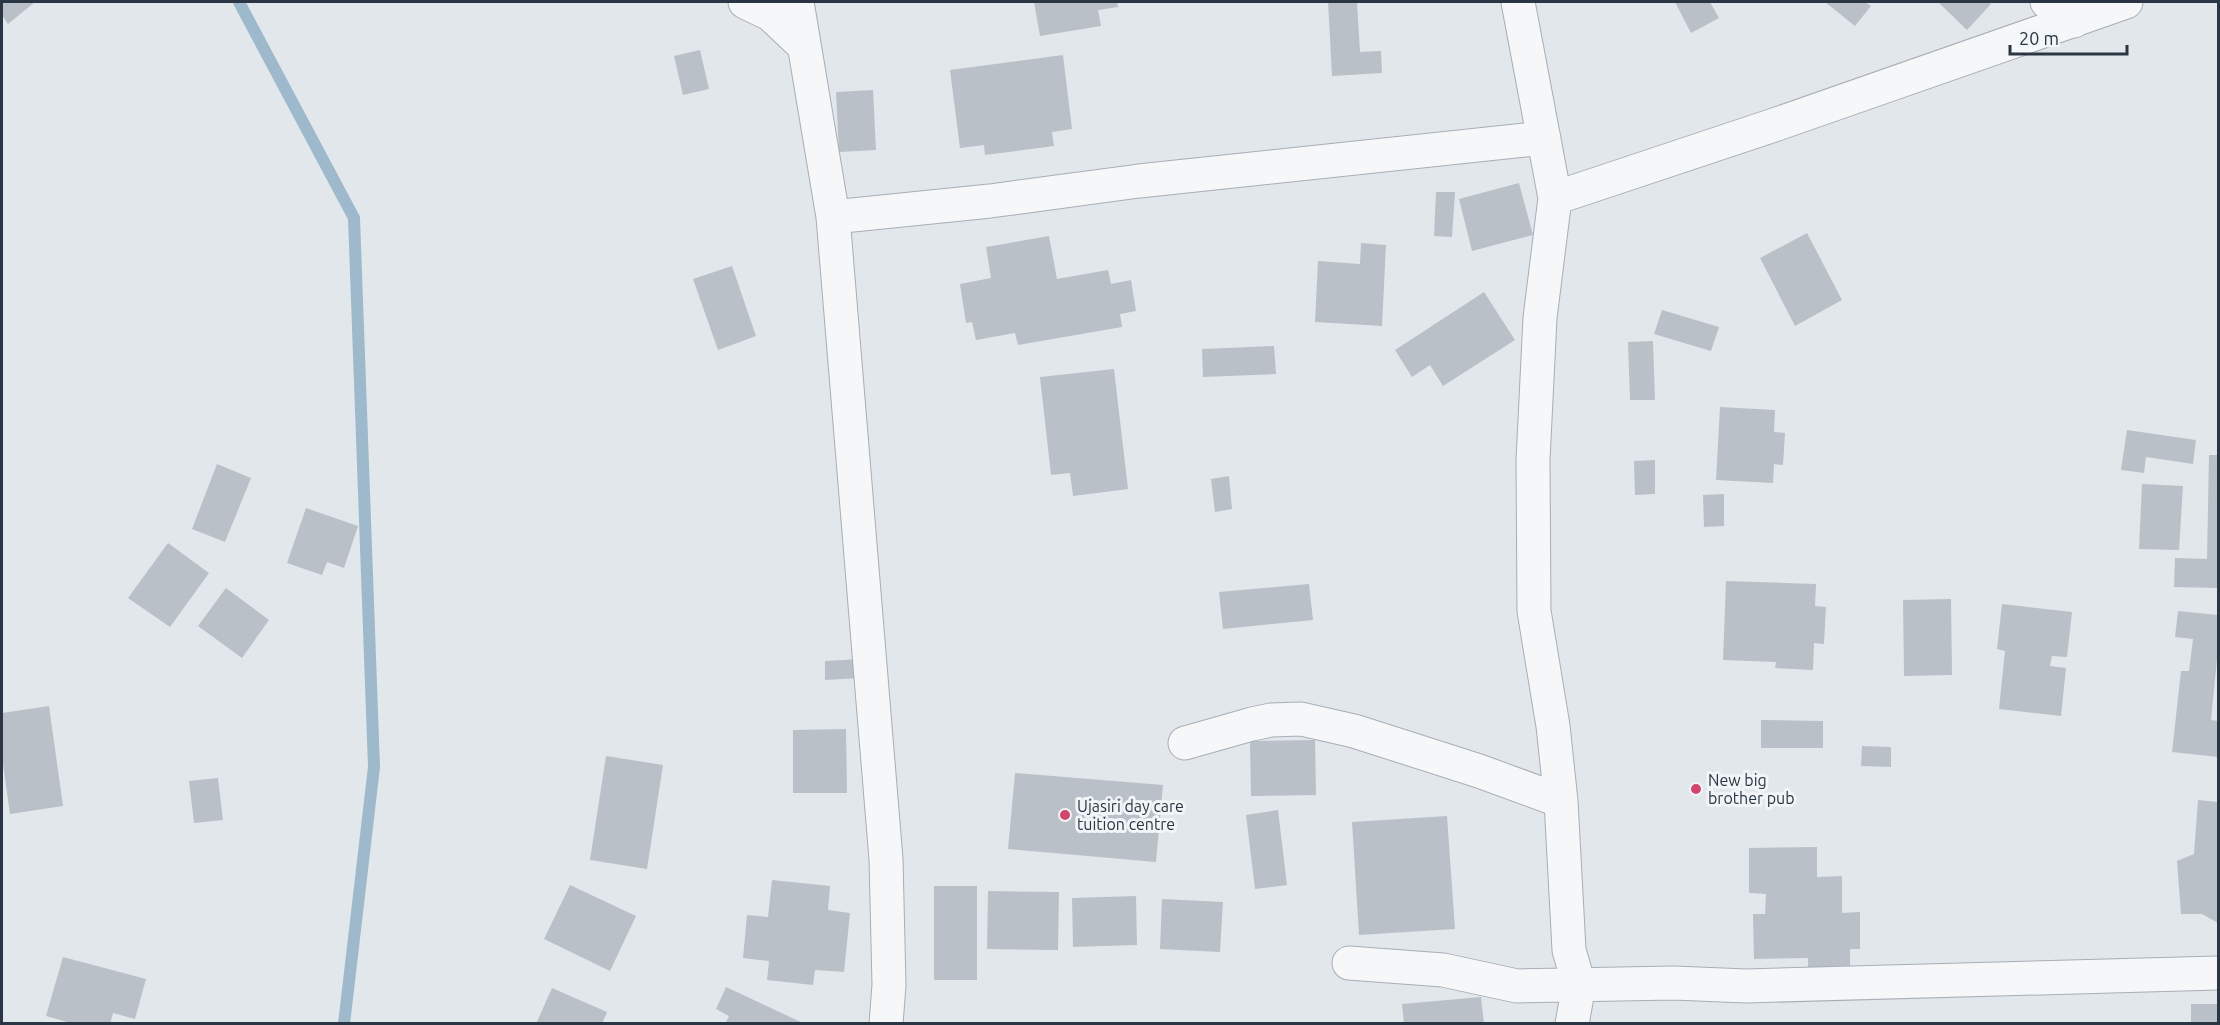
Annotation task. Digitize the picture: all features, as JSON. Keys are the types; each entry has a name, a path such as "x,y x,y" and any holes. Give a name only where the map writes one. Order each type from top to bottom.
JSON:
{"street":[{"path":"745,2 770,14 803,45"},
{"path":"796,2 833,217 886,859 889,986 886,1023"},
{"path":"1518,2 1555,198 1540,318 1533,484 1534,611 1553,726 1561,801 1569,950 1579,985 1572,1023"},
{"path":"2047,2 2074,21"},
{"path":"1555,198 1777,124 2126,2"},
{"path":"833,217 990,201 1139,181 1544,138"},
{"path":"1185,743 1252,724 1300,718 1353,730 1479,771 1561,801"},
{"path":"1349,963 1443,970 1517,986 1674,982 1746,986 2218,973"}],"building":[{"path":"2,2 35,2 8,24 2,15"},
{"path":"1034,2 1117,2 1118,7 1098,10 1101,26 1040,36"},
{"path":"1328,2 1357,2 1360,52 1381,51 1382,73 1332,76"},
{"path":"1675,2 1710,2 1719,18 1691,33"},
{"path":"1825,2 1865,2 1871,6 1855,26"},
{"path":"1938,2 1988,2 1991,4 1967,30"},
{"path":"700,50 709,89 683,95 674,56"},
{"path":"1063,55 1072,129 1052,132 1054,146 985,155 984,145 960,148 950,70"},
{"path":"873,90 876,150 839,152 836,92"},
{"path":"1519,183 1533,235 1472,251 1459,199"},
{"path":"1436,192 1455,192 1452,237 1434,236"},
{"path":"1807,233 1842,300 1795,326 1760,258"},
{"path":"1049,236 1057,279 1108,270 1111,284 1131,280 1136,311 1120,314 1122,327 1018,345 1015,333 976,340 972,322 966,323 960,284 991,278 986,247"},
{"path":"1361,243 1386,245 1382,326 1315,322 1318,261 1360,264"},
{"path":"732,266 756,336 718,350 693,279"},
{"path":"1484,292 1515,340 1443,386 1430,365 1412,377 1395,350"},
{"path":"1662,310 1719,327 1711,351 1654,334"},
{"path":"1653,341 1655,400 1630,400 1628,342"},
{"path":"1274,346 1276,374 1203,377 1202,349"},
{"path":"1114,369 1128,489 1073,496 1070,473 1051,475 1040,377"},
{"path":"1720,407 1775,410 1774,432 1785,433 1783,465 1774,464 1773,483 1716,480"},
{"path":"2127,430 2196,440 2193,464 2146,457 2144,473 2121,470"},
{"path":"2209,455 2218,455 2218,588 2174,587 2175,558 2207,559"},
{"path":"1655,460 1655,494 1635,495 1634,461"},
{"path":"217,464 251,478 225,542 192,529"},
{"path":"1229,476 1232,509 1215,512 1211,479"},
{"path":"2142,484 2183,486 2179,550 2139,549"},
{"path":"1724,494 1724,526 1704,527 1703,495"},
{"path":"306,508 358,526 344,568 327,562 322,575 287,563"},
{"path":"168,543 209,573 170,627 128,598"},
{"path":"1726,581 1816,584 1815,606 1826,607 1824,644 1814,643 1813,670 1775,668 1776,662 1723,660"},
{"path":"1309,584 1313,620 1223,629 1219,592"},
{"path":"226,588 269,620 242,658 198,626"},
{"path":"1951,599 1952,675 1904,676 1903,600"},
{"path":"2002,604 2072,612 2067,657 2052,656 2050,666 2066,668 2061,716 1999,709 2005,651 1997,649"},
{"path":"2178,611 2218,615 2218,649 2211,720 2218,721 2218,757 2172,752 2181,671 2189,671 2193,639 2175,637"},
{"path":"860,659 860,678 825,680 825,661"},
{"path":"49,706 63,806 10,814 2,756 2,713"},
{"path":"1761,720 1823,721 1823,748 1761,748"},
{"path":"846,729 847,793 793,793 793,730"},
{"path":"1315,740 1316,795 1251,796 1250,741"},
{"path":"1862,746 1891,747 1891,767 1861,766"},
{"path":"606,756 663,765 647,869 590,860"},
{"path":"1015,773 1163,785 1156,862 1008,849"},
{"path":"218,778 223,820 194,823 189,781"},
{"path":"2198,800 2218,802 2218,923 2202,914 2181,914 2177,861 2194,854"},
{"path":"1278,810 1287,885 1255,889 1246,815"},
{"path":"1447,816 1455,929 1359,935 1352,822"},
{"path":"1817,847 1817,877 1842,876 1842,913 1860,912 1860,949 1850,949 1850,967 1808,968 1808,958 1754,959 1753,914 1765,914 1766,894 1749,893 1749,848"},
{"path":"772,880 830,886 828,910 850,913 844,972 815,970 813,985 767,980 769,961 743,958 747,915 768,917"},
{"path":"570,885 636,916 610,971 544,939"},
{"path":"934,886 977,886 977,980 934,980"},
{"path":"988,891 1059,892 1058,950 987,949"},
{"path":"1136,896 1137,945 1073,947 1072,898"},
{"path":"1162,899 1223,902 1220,952 1160,949"},
{"path":"63,957 146,979 135,1019 113,1013 110,1024 74,1024 46,1016"},
{"path":"726,987 805,1024 725,1024 729,1016 716,1009"},
{"path":"552,988 607,1012 602,1024 536,1024"},
{"path":"1481,997 1484,1024 1404,1024 1402,1004"},
{"path":"2191,1004 2218,1004 2218,1024 2191,1024"}],"waterway":[{"path":"239,2 354,218 374,767 344,1024"}],"place":[{"name":"New big brother pub","path":"1696,789"},
{"name":"Ujasiri day care tuition centre","path":"1065,815"}]}
